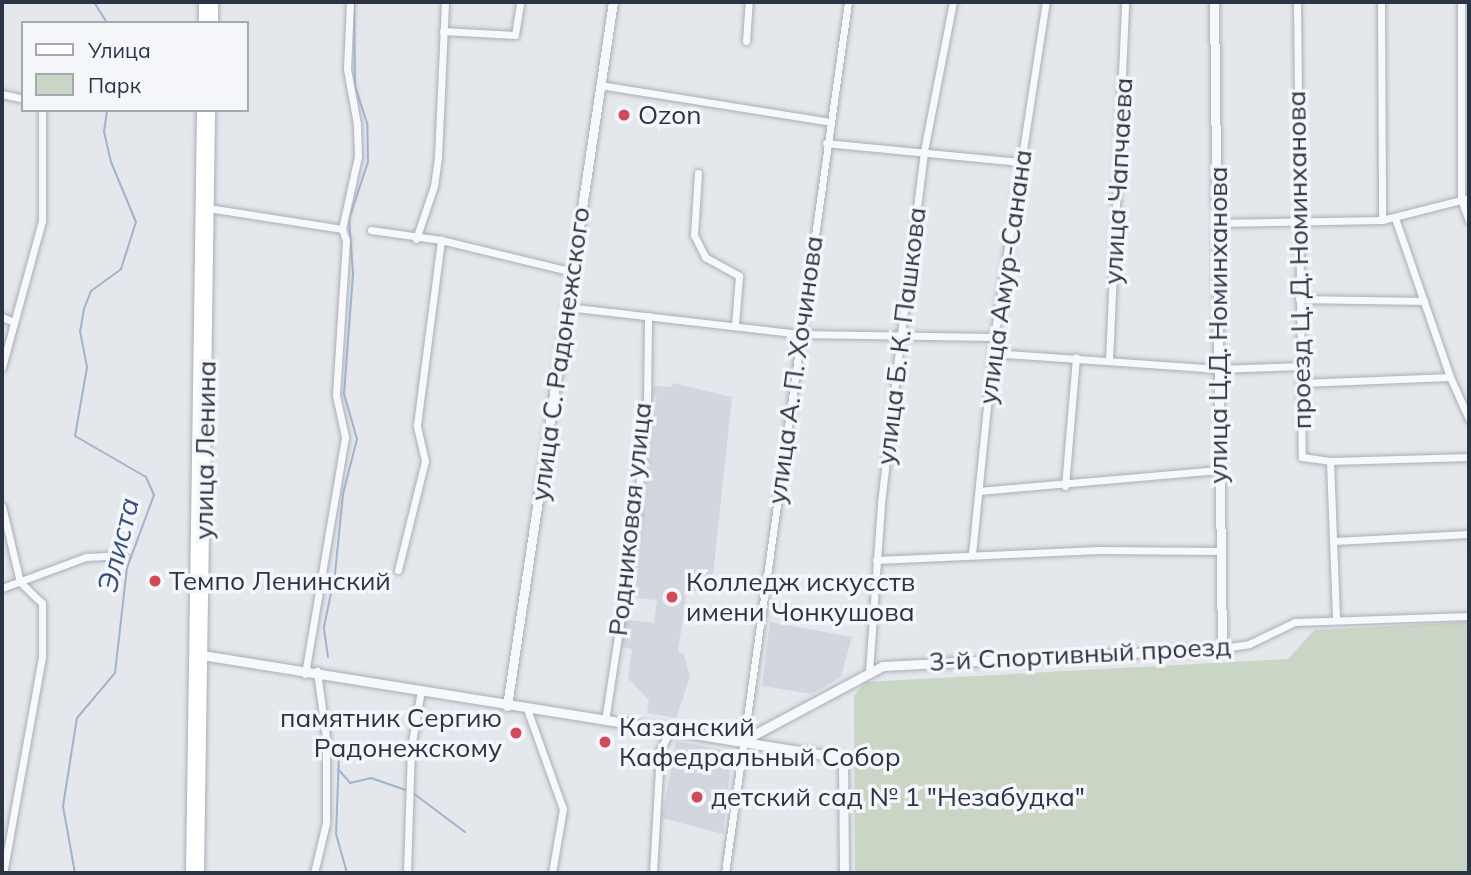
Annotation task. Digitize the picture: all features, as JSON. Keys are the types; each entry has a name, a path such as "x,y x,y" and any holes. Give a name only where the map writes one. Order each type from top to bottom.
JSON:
{"main road":[{"path":"204,2 204,21"},
{"path":"213,2 213,21"},
{"name":"улица Ленина","path":"199,873 202,112"},
{"name":"улица Ленина","path":"191,873 211,112"}],"street":[{"path":"305,674 345,437 336,395 346,240 342,229 358,156 357,124 347,69 350,2"},
{"path":"416,239 437,167 445,2"},
{"path":"443,31 515,35 520,2"},
{"name":"улица С. Радонежского","path":"508,706 613,2"},
{"path":"746,41 749,2"},
{"name":"улица А. П. Хочинова","path":"725,873 848,2"},
{"name":"улица Б. К. Пашкова","path":"869,672 876,560 901,334 924,151 953,2"},
{"name":"улица Амур-Санана","path":"972,554 993,337 1046,2"},
{"name":"улица Чапчаева","path":"1109,360 1125,2"},
{"name":"улица Ц.Д. Номинханова","path":"1214,2 1222,648"},
{"name":"проезд Ц. Д. Номинханова","path":"1297,2 1301,457 1330,461 1336,620"},
{"path":"1381,2 1382,220"},
{"path":"1461,2 1465,199 1469,221"},
{"path":"600,85 830,122"},
{"path":"2,94 21,99"},
{"path":"2,366 42,221 42,112"},
{"path":"826,143 1019,162"},
{"path":"698,173 694,235 705,257 739,276 735,325"},
{"path":"1217,223 1298,224 1382,220 1465,199"},
{"path":"208,208 342,229"},
{"path":"1395,218 1450,377 1469,419"},
{"path":"371,230 416,239 442,240 573,272"},
{"path":"398,570 425,461 417,425 442,240"},
{"path":"1299,299 1424,301"},
{"path":"568,307 799,334 993,337"},
{"name":"Родниковая улица","path":"605,721 636,519 647,403 648,316"},
{"path":"2,317 13,322"},
{"path":"992,353 1219,369 1300,366"},
{"path":"1065,486 1076,358"},
{"path":"1302,383 1450,377"},
{"path":"1330,461 1469,457"},
{"path":"979,491 1065,486 1218,470"},
{"path":"2,506 20,582 42,603 42,657 2,873"},
{"path":"1334,541 1469,534"},
{"path":"876,560 972,554 1220,551"},
{"path":"2,588 86,557 124,555"},
{"name":"3-й Спортивный проезд","path":"746,739 883,666 1222,648 1249,644 1295,622 1469,616"},
{"path":"198,654 305,674 317,671 527,709 670,731 746,739 843,758 844,873"},
{"path":"314,873 326,823 326,738 317,671"},
{"path":"407,873 411,748 421,690"},
{"path":"527,709 563,809 552,873"},
{"path":"653,873 660,750 670,731"}],"shaded area":[{"path":"673,383 732,397 711,594 687,590 678,652 684,654 690,677 676,718 647,713 649,700 628,678 632,649 622,647 623,619 654,623 657,600 627,597 641,493 646,494 647,487 642,485 657,396 653,394 654,386 671,387"},
{"path":"770,622 852,637 841,677 812,694 762,686"},
{"name":"детский сад № 1 \"Незабудка\"","path":"676,741 732,752 723,834 662,818"}],"green space":[{"path":"1469,622 1469,873 855,873 854,696 865,682 1288,659 1314,630"}],"waterway":[{"name":"Элиста","path":"94,2 106,21"},
{"path":"328,657 324,627 335,574 343,494 357,439 344,394 353,273 349,219 368,162 367,123 355,85 354,2"},
{"name":"Элиста","path":"75,873 63,806 77,718 115,673 127,568 154,495 146,477 75,436 87,367 80,332 84,309 91,291 121,269 136,222 111,162 104,132 107,112"},
{"path":"339,754 336,834 347,873"},
{"path":"338,769 350,783 371,778 408,791"},
{"path":"413,793 465,832"}],"place":[{"name":"Ozon","path":"624,115"},
{"name":"Темпо Ленинский","path":"155,581"},
{"name":"Колледж искусств имени Чонкушова","path":"672,597"},
{"name":"памятник Сергию Радонежскому","path":"516,733"},
{"name":"Казанский Кафедральный Собор","path":"605,742"},
{"name":"детский сад № 1 \"Незабудка\"","path":"697,797"}]}
